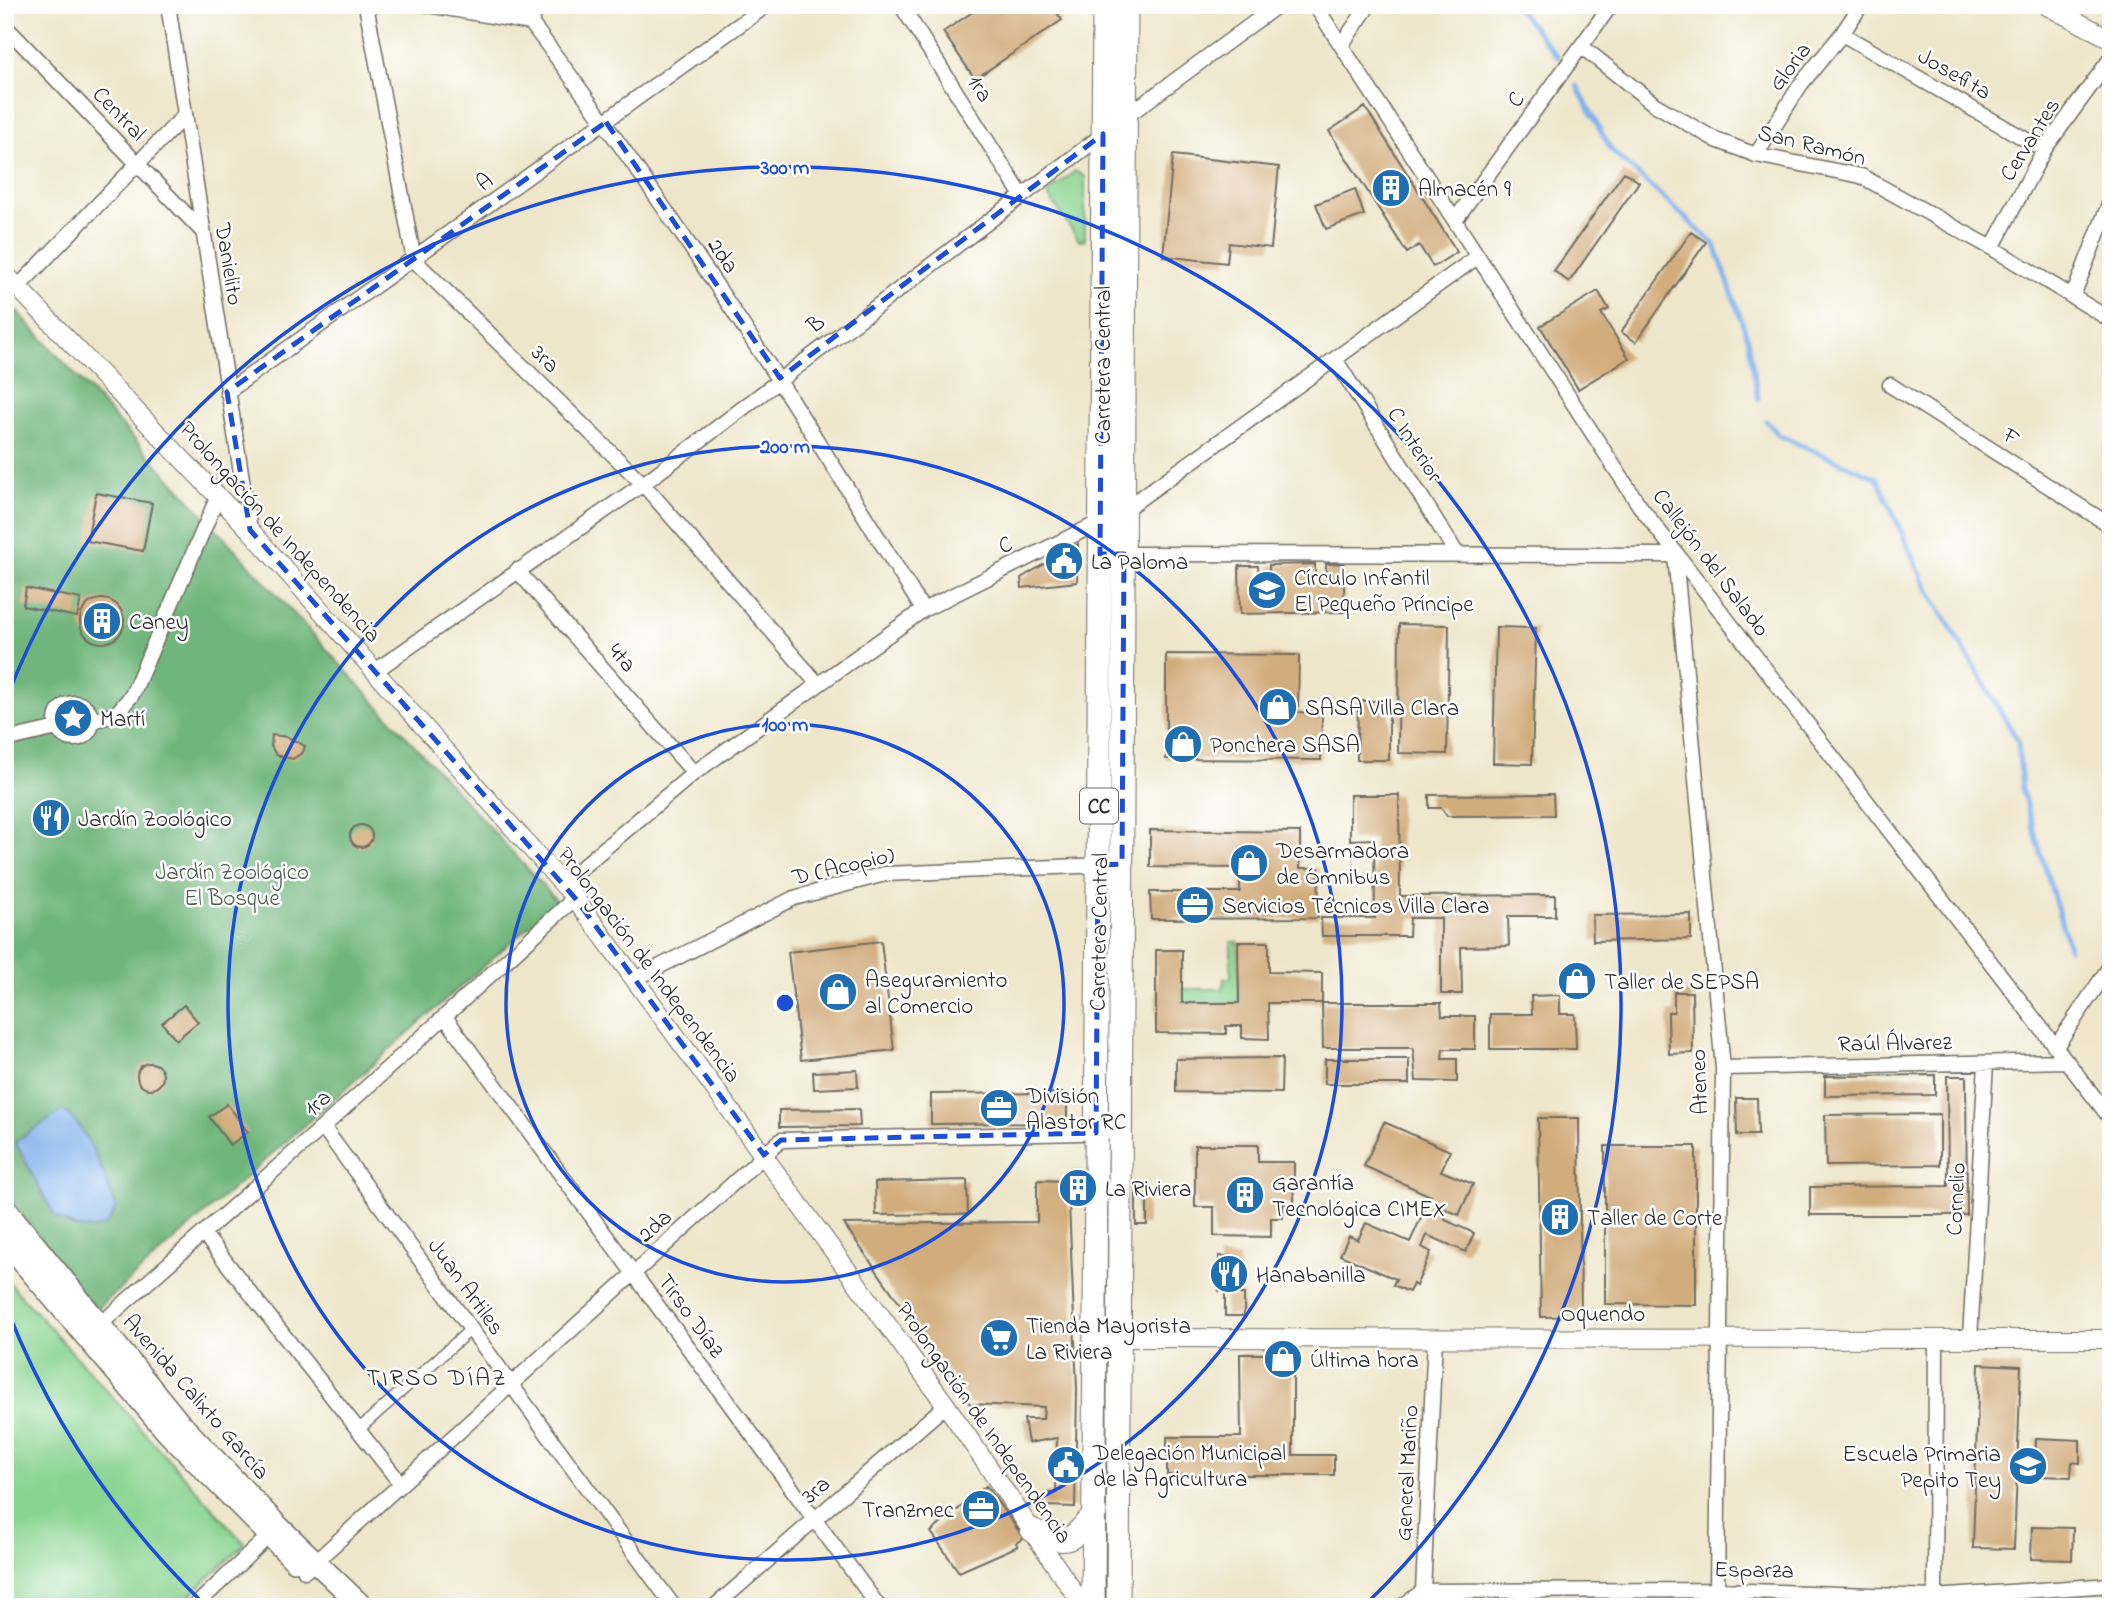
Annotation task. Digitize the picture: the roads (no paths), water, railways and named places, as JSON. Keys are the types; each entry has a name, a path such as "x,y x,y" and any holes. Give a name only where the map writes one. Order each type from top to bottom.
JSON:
{"main road":[{"name":"Carretera Central","path":"1093,1607 1104,5"},
{"name":"Carretera Central","path":"1118,1607 1126,5"},
{"name":"Avenida Calixto García","path":"5,1208 167,1432 310,1566 363,1607"},
{"name":"Avenida Calixto García","path":"5,1241 93,1331"},
{"path":"1032,1530 1055,1540 1073,1538 1086,1528 1094,1513 1119,1511"},
{"name":"Avenida Calixto García","path":"310,1566 342,1607"}],"street":[{"name":"Danielito","path":"167,5 250,530"},
{"path":"366,5 414,260"},
{"path":"428,5 531,23 537,5"},
{"name":"A","path":"228,393 767,5"},
{"name":"1ra","path":"901,5 1022,196"},
{"name":"B","path":"375,671 643,484 1126,116 1278,5"},
{"name":"Callejón del Salado","path":"1315,5 1477,257 1675,555 2057,1045 2111,1119"},
{"path":"1342,44 1369,5"},
{"name":"C","path":"1455,220 1611,5"},
{"name":"Gloria","path":"1756,155 1801,84 1842,34 1860,5"},
{"path":"2045,5 2111,39"},
{"name":"2da","path":"531,23 606,122 779,378 923,610"},
{"name":"Central","path":"5,26 202,231"},
{"name":"Josefita","path":"1842,34 2044,150"},
{"name":"San Ramón","path":"1581,46 1654,104 1716,140 1756,155 1861,176 1992,248 2111,320"},
{"name":"Cervantes","path":"1992,248 2044,150 2111,58"},
{"path":"11,281 138,164 183,117"},
{"path":"2073,296 2111,199"},
{"name":"C","path":"562,884 694,773 923,610 1124,510 1477,257"},
{"name":"3ra","path":"414,260 643,484 817,683"},
{"name":"Prolongación de Independencia","path":"11,281 250,530 575,898 946,1405 1084,1607"},
{"name":"C Interior","path":"1335,359 1457,554"},
{"name":"F","path":"1890,386 2111,526"},
{"path":"92,721 116,714 132,695 218,496"},
{"path":"1100,554 1675,555"},
{"name":"Ateneo","path":"1675,555 1723,1068 1717,1590 1726,1607"},
{"name":"4ta","path":"517,570 694,773"},
{"path":"68,704 85,706 92,721 88,732 78,738 66,737 57,728 58,711 68,704"},
{"path":"5,740 57,728"},
{"name":"D (Acopio)","path":"635,979 794,898 885,874 1122,864"},
{"name":"1ra","path":"93,1331 323,1128 575,898"},
{"path":"2057,1045 2111,965"},
{"name":"Tirso Díaz","path":"445,1017 879,1607"},
{"name":"Raúl Álvarez","path":"1723,1068 2067,1061"},
{"name":"Cornelio","path":"1970,1338 1986,1063"},
{"name":"Juan Artiles","path":"323,1128 674,1607"},
{"name":"2da","path":"310,1566 781,1140 1121,1132"},
{"path":"204,1233 401,1484"},
{"path":"358,1430 470,1330"},
{"name":"Oquendo","path":"1095,1338 2111,1339"},
{"name":"General Mariño","path":"1423,1591 1435,1338"},
{"path":"1935,1602 1937,1338"},
{"name":"3ra","path":"714,1607 946,1405"},
{"path":"194,1607 274,1532"},
{"name":"Esparza","path":"1423,1591 1717,1590 1935,1602 2111,1585"},
{"path":"1401,1607 1423,1591 1436,1607"}],"water":[{"path":"63,1110 82,1130 89,1142 117,1208 106,1225 92,1229 74,1227 55,1217 15,1142"}],"waterway":[{"path":"1515,5 1558,57"},
{"path":"1577,86 1611,150 1715,245 1748,339 1758,398"},
{"path":"1766,421 1780,436 1877,478 1924,582 2018,741 2022,790 2069,948"}],"place":[{"name":"Almacén 9","path":"1391,188"},
{"name":"La Paloma","path":"1064,561"},
{"name":"Círculo Infantil El Pequeño Príncipe","path":"1267,590"},
{"name":"Caney","path":"102,621"},
{"name":"SASA Villa Clara","path":"1278,707"},
{"name":"Martí","path":"73,718"},
{"name":"Ponchera SASA","path":"1183,744"},
{"name":"Jardín Zoológico","path":"51,818"},
{"name":"Desarmadora de Ómnibus","path":"1249,863"},
{"name":"Servicios Técnicos Villa Clara","path":"1195,905"},
{"name":"Taller de SEPSA","path":"1577,981"},
{"name":"Aseguramiento al Comercio","path":"838,992"},
{"name":"División Alastor RC","path":"999,1108"},
{"name":"La Riviera","path":"1078,1188"},
{"name":"Garantía Tecnológica CIMEX","path":"1245,1195"},
{"name":"Taller de Corte","path":"1560,1217"},
{"name":"Hanabanilla","path":"1229,1274"},
{"name":"Tienda Mayorista La Riviera","path":"999,1338"},
{"name":"Última hora","path":"1283,1359"},
{"name":"Delegación Municipal de la Agricultura","path":"1066,1465"},
{"name":"Escuela Primaria Pepito Tey","path":"2028,1466"},
{"name":"Tranzmec","path":"981,1509"}],"district":[{"name":"TIRSO DÍAZ","path":"437,1377"}],"park label":[{"name":"Jardín Zoológico El Bosque","path":"232,884"}]}
